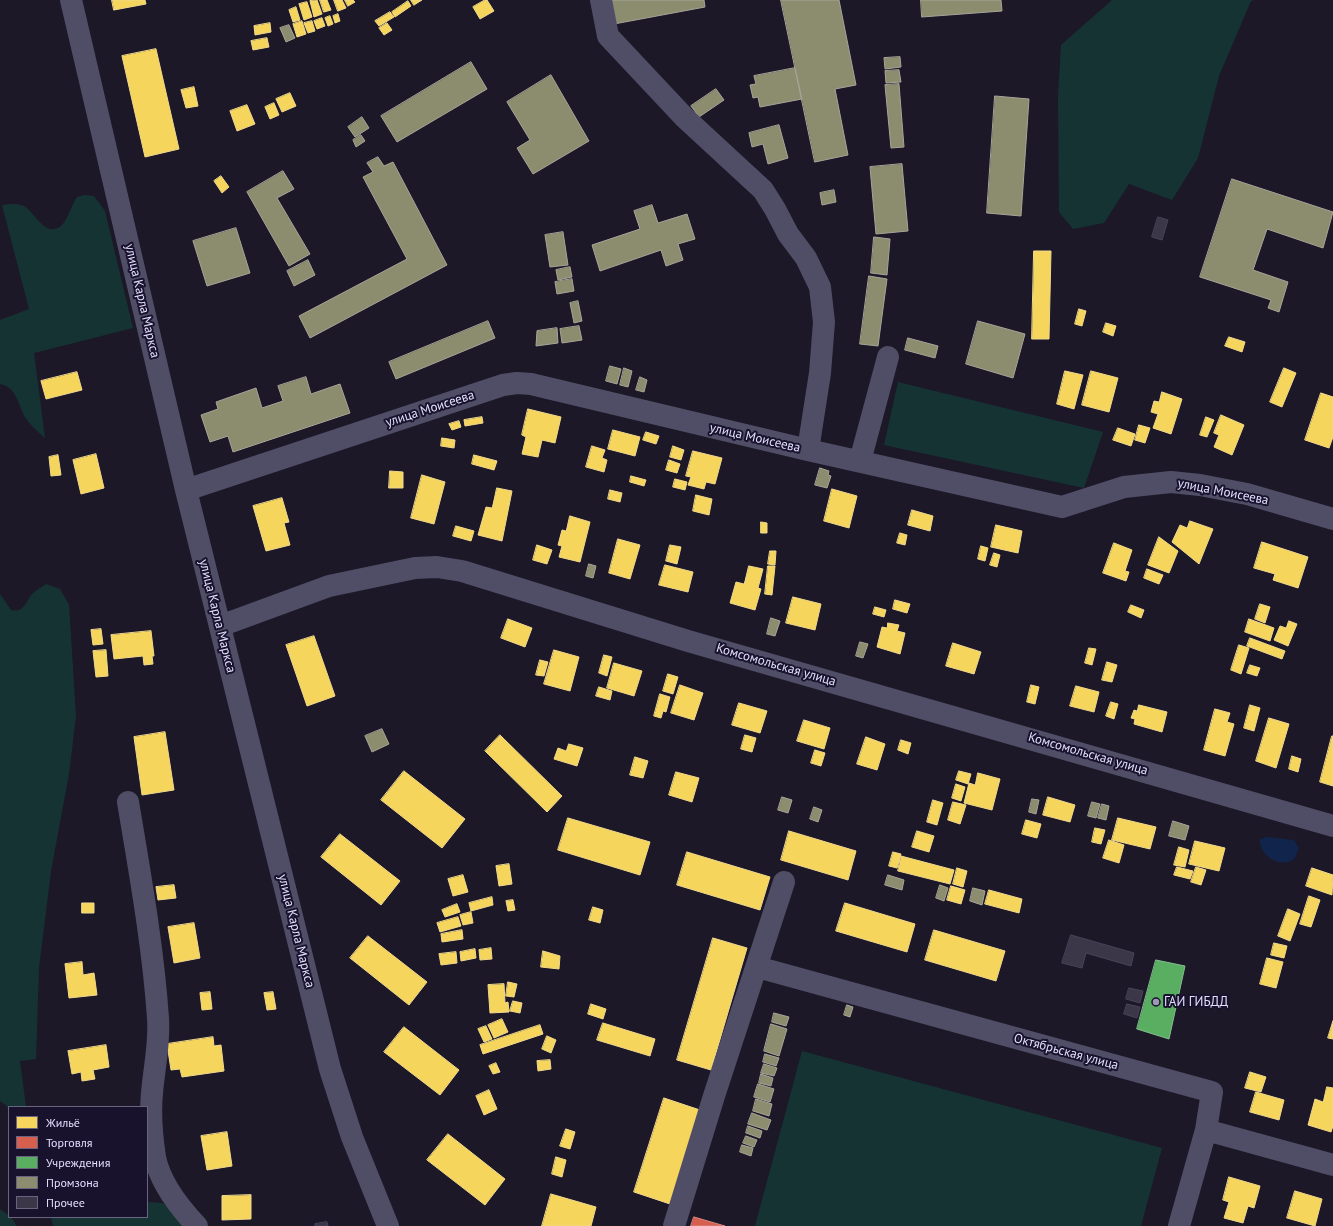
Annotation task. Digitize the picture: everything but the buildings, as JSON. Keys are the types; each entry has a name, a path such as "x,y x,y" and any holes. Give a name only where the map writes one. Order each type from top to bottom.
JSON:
{"street":[{"name":"улица Карла Маркса","path":"71,0 186,490 330,1069 352,1137 388,1226"},
{"path":"601,0 608,36 685,118 763,190 775,208 788,234 806,258 820,287 824,322 820,372 808,450"},
{"path":"860,461 888,356"},
{"name":"улица Моисеева","path":"186,490 503,385 517,383 530,384 808,450 1062,507 1124,488 1171,482 1200,485 1247,494 1333,519"},
{"name":"Комсомольская улица","path":"220,626 329,586 415,568 438,567 462,571 688,641 1333,826"},
{"path":"128,802 146,917 158,1019 156,1061 152,1095 156,1157 162,1178 182,1209 197,1226"},
{"path":"674,1226 714,1096 784,882"},
{"name":"Октябрьская улица","path":"757,967 1212,1092 1206,1130"},
{"path":"1179,1226 1206,1130 1333,1165"}],"green space":[{"path":"1112,0 1255,0 1251,1 1219,76 1198,158 1172,200 1129,184 1104,223 1073,229 1059,212 1058,96 1061,45"},
{"path":"85,195 94,196 105,211 133,328 34,353 45,438 27,420 14,393 6,386 0,384 0,320 29,309 2,205 16,204 24,206 46,227 56,229 64,222 77,197"},
{"path":"898,382 1103,432 1084,488 884,445"},
{"path":"46,584 60,589 69,605 76,716 69,774 51,871 39,968 36,1059 20,1061 26,1106 8,1106 8,1110 7,1106 0,1101 0,594 11,610 15,611 22,609 32,594"},
{"path":"802,1051 1162,1148 1141,1226 755,1226"},
{"path":"148,1202 163,1203 190,1226 53,1226 51,1218 148,1218"},
{"path":"0,1209 8,1215 8,1218 12,1218 17,1226 0,1226"}],"water":[{"path":"1267,837 1294,840 1299,848 1294,859 1285,862 1274,861 1265,854 1260,844 1260,839"}],"place":[{"name":"ГАИ ГИБДД","path":"1156,1002"}]}
